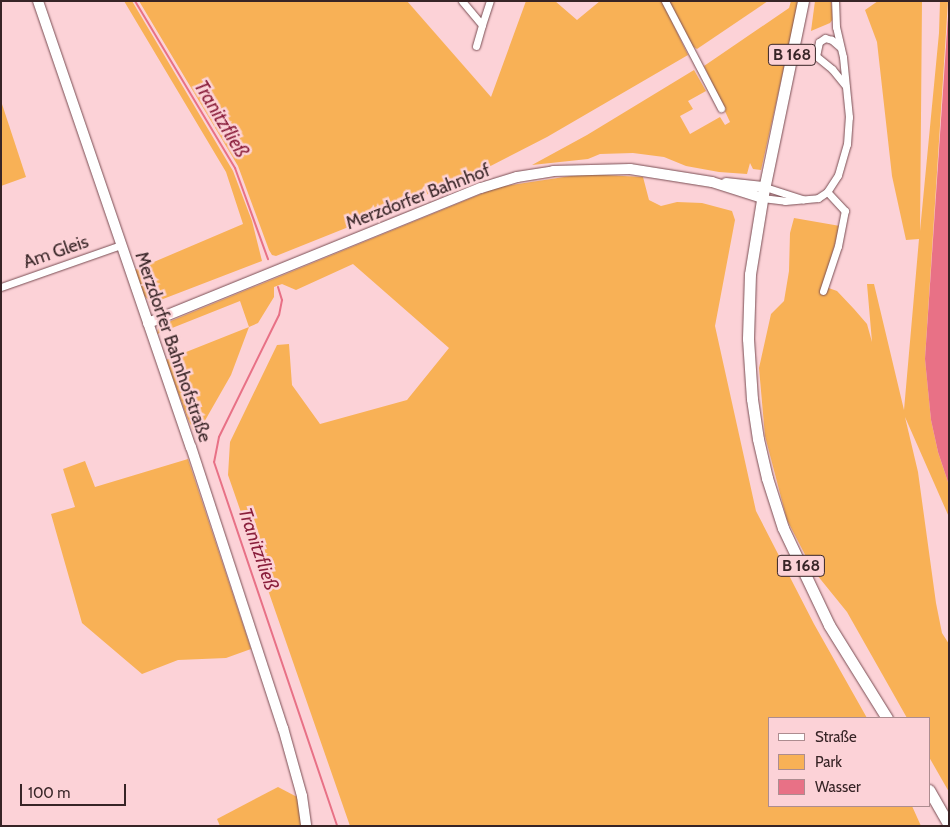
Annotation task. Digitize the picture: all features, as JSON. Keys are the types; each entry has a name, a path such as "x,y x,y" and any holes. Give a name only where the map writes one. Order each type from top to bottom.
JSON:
{"main road":[{"name":"B 168","path":"803,1 763,193 750,274 748,339 755,419 767,478 783,528 829,625 886,717"},
{"path":"930,792 949,825"}],"street":[{"name":"Merzdorfer Bahnhofstraße","path":"38,1 275,704 302,796 306,826"},
{"path":"462,1 482,25"},
{"path":"476,46 490,1"},
{"path":"665,1 721,108"},
{"path":"763,193 785,201 818,198 827,192 838,175 847,144 849,118 835,1"},
{"path":"840,47 832,40 825,38 819,42 816,56 832,69 845,85"},
{"name":"Merzdorfer Bahnhof","path":"148,323 481,188 517,177 553,171 601,168 655,171 763,193"},
{"path":"823,291 838,246 844,211 827,192"},
{"path":"763,193 806,200"},
{"name":"Am Gleis","path":"1,287 121,245"}],"green space":[{"path":"124,1 132,1 233,171 252,221 262,261 150,304 149,300 143,295 135,270 243,224 226,172"},
{"path":"139,1 407,1 491,97 526,1 555,1 577,20 600,1 662,1 688,55 547,137 475,174 276,256 272,255 269,250 238,166"},
{"path":"667,1 768,1 697,49 692,46"},
{"path":"791,1 799,1 761,170 753,169 750,163 747,174 719,172 686,166 664,157 633,153 600,154 588,159 532,165 587,135 694,70 706,91 688,101 693,109 680,116 690,134 720,117 725,125 730,122 704,66 789,8"},
{"path":"815,1 831,1 833,19 830,23 811,31"},
{"path":"878,1 922,1 920,231 939,33 940,1 948,1 925,359 931,420 938,452 949,485 949,517 905,417 918,472 936,603 942,633 949,644 949,792 930,759 930,717 906,717 847,612 813,570 787,520 765,436 759,368 771,314 784,301 789,271 790,233 794,218 840,226 823,286 837,291 854,309 867,324 872,342 867,284 874,284 904,410 919,239 906,240 892,176 877,42 865,10"},
{"path":"1,101 26,177 1,186"},
{"path":"584,174 643,177 649,200 661,206 677,202 702,203 732,211 735,220 715,326 756,511 814,624 866,717 768,717 768,807 912,807 921,826 350,826 228,475 230,442 277,345 289,344 292,385 320,424 407,400 449,348 353,264 296,290 282,284 274,287 274,297 258,323 249,327 240,301 157,334 161,325 498,187"},
{"path":"249,327 231,375 199,431 193,430 166,360"},
{"path":"188,459 251,649 226,658 178,660 142,674 82,623 51,514 75,507 63,469 85,461 95,487"},
{"path":"278,787 299,798 301,826 220,826 217,819"}],"water":[{"path":"949,1 949,485 938,452 931,420 925,359"}],"waterway":[{"name":"Tranitzfließ","path":"135,1 235,168 268,259"},
{"name":"Tranitzfließ","path":"278,287 282,300 279,315 219,437 214,462 337,826"}]}
